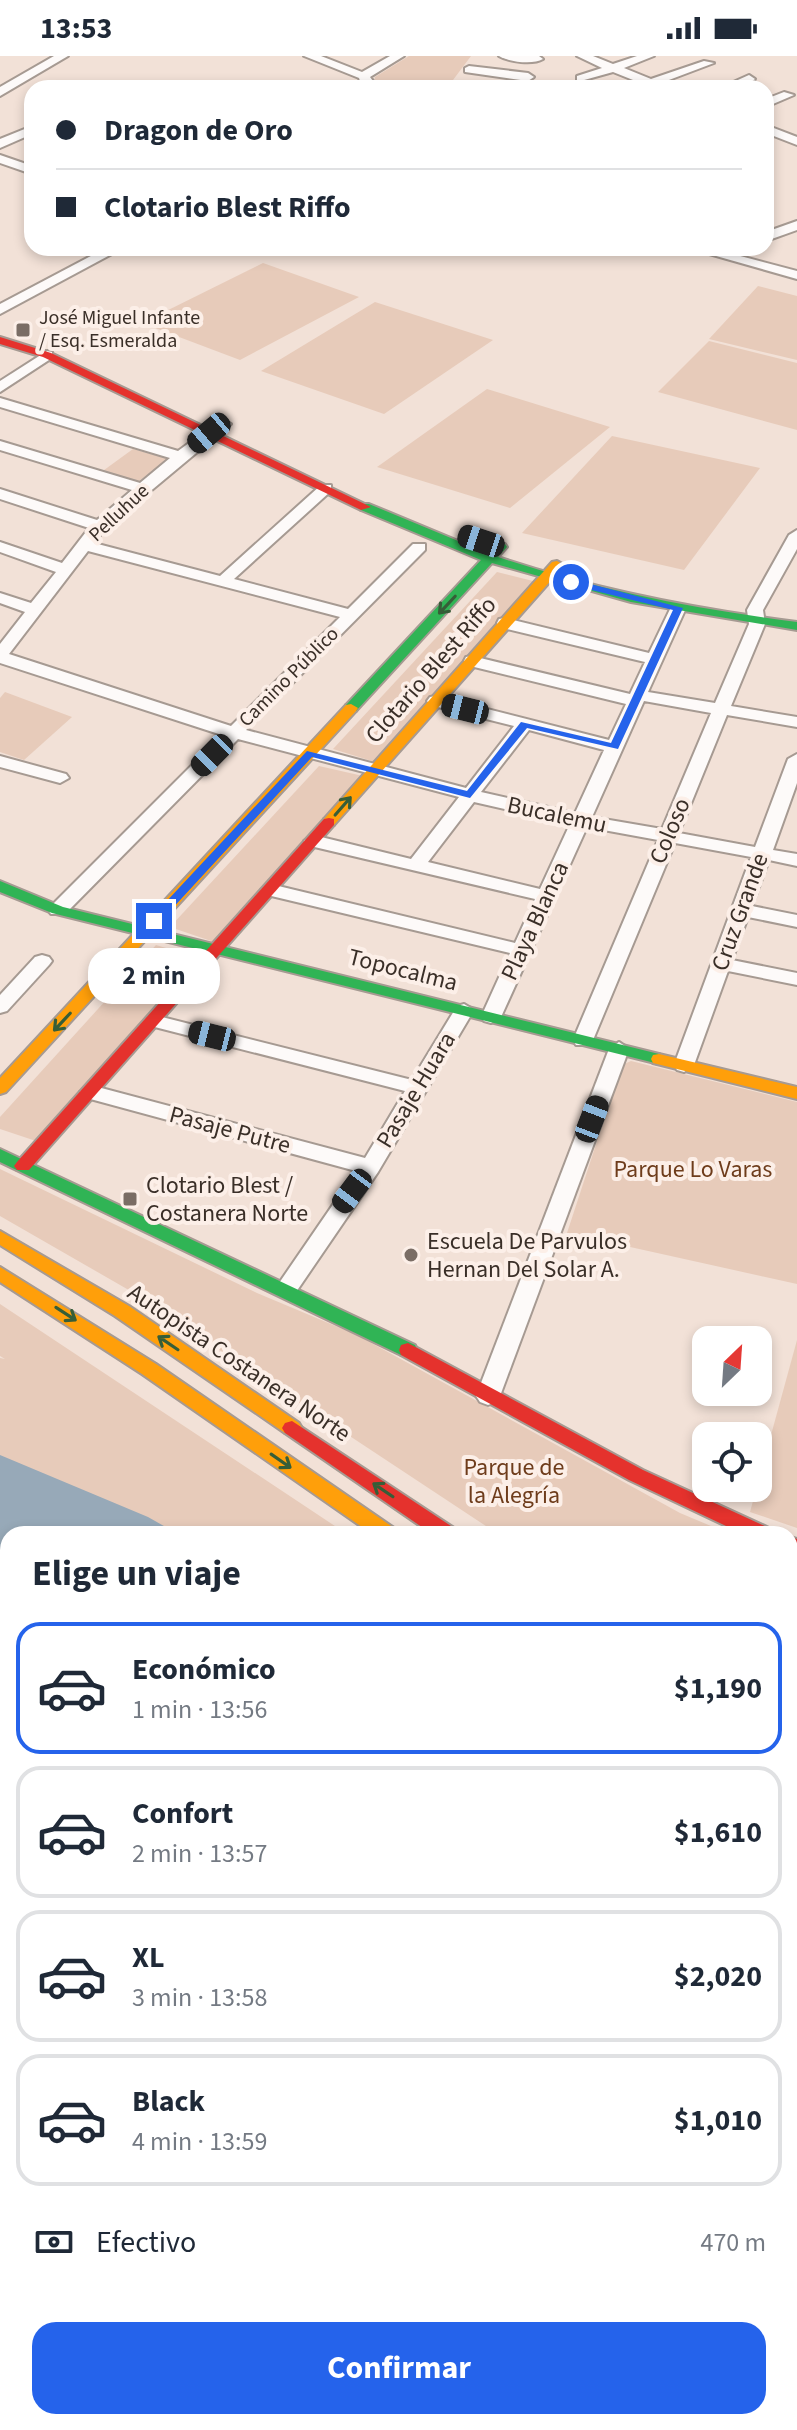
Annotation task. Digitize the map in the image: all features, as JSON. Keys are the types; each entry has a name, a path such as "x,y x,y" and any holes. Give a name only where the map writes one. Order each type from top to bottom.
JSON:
{"main road":[{"path":"0,332 37,340 73,354 401,525 678,608 756,616 797,614"},
{"path":"0,340 47,355 496,552"},
{"name":"Clotario Blest Riffo","path":"0,1088 9,1065 144,932 496,552"},
{"path":"552,570 797,626"},
{"name":"Clotario Blest Riffo","path":"23,1166 552,570"},
{"name":"Topocalma","path":"0,886 58,910 797,1093"},
{"path":"0,1155 286,1289 436,1365 707,1513 741,1526"},
{"name":"Autopista Costanera Norte","path":"0,1237 122,1311 435,1526"},
{"path":"0,1273 137,1361 375,1526"}],"street":[{"path":"0,92 62,56"},
{"path":"310,56 361,80"},
{"path":"364,80 398,56"},
{"path":"479,56 466,74 528,77"},
{"path":"505,56 537,59"},
{"path":"583,56 643,80"},
{"path":"581,79 648,56"},
{"path":"659,80 708,63"},
{"path":"774,100 788,95"},
{"path":"774,129 797,123"},
{"path":"774,132 797,141"},
{"path":"0,144 24,134"},
{"path":"0,159 24,167"},
{"path":"774,234 797,225"},
{"path":"0,310 101,256"},
{"path":"725,256 797,275"},
{"path":"0,388 47,355"},
{"path":"0,402 181,457"},
{"name":"Pelluhue","path":"0,656 99,526 217,428"},
{"path":"0,445 143,489"},
{"path":"222,582 326,488"},
{"path":"0,494 99,526"},
{"name":"Coloso","path":"583,1040 721,709 756,616 797,535"},
{"path":"84,545 351,615"},
{"path":"0,547 66,570"},
{"name":"Camino Público","path":"58,910 419,547"},
{"path":"0,598 35,610"},
{"name":"Playa Blanca","path":"491,1017 678,608"},
{"path":"505,623 655,659"},
{"name":"Bucalemu","path":"0,656 116,698 234,733 470,795 580,821 797,860"},
{"path":"472,661 637,698 797,722"},
{"path":"436,701 615,747"},
{"path":"416,865 525,724"},
{"name":"Cruz Grande","path":"684,1065 762,854 789,802 797,759"},
{"path":"0,761 60,778"},
{"path":"313,841 547,896"},
{"path":"270,890 521,950"},
{"path":"741,910 797,921"},
{"path":"0,1007 42,961"},
{"path":"721,964 797,979"},
{"name":"Pasaje Huara","path":"286,1289 370,1167 464,1010"},
{"path":"154,1021 418,1088"},
{"path":"488,1396 619,1049"},
{"name":"Pasaje Putre","path":"90,1092 370,1167"}],"green space":[{"path":"409,56 471,56 453,80 374,80"},
{"path":"263,263 359,297 240,360 142,323"},
{"path":"758,286 797,296 797,360 709,339"},
{"path":"375,302 493,340 384,414 261,371"},
{"path":"709,341 797,363 797,430 658,392"},
{"path":"487,389 610,427 510,508 377,467"},
{"path":"612,436 760,468 684,570 522,533"},
{"path":"133,449 169,459 135,484 100,473"},
{"path":"497,572 533,581 375,762 333,749"},
{"path":"5,692 72,717 24,760 0,752 0,698"},
{"path":"319,766 363,776 214,942 170,927"},
{"path":"156,945 200,958 36,1141 0,1129 0,1117"},
{"name":"Parque Lo Varas","path":"631,1061 797,1102 797,1284 567,1233 622,1065"},
{"name":"Parque de la Alegría","path":"0,1169 257,1293 357,1335 680,1513 711,1526 486,1526 127,1289 0,1216"},
{"path":"0,1304 335,1526 0,1526 0,1358 5,1359 0,1356"},
{"path":"797,1340 797,1526 750,1512 753,1502 772,1502 772,1431"}],"water":[{"path":"0,1455 164,1526 0,1526"}],"traffic: fast":[{"path":"365,507 469,551 576,585 686,610 797,626"},
{"path":"351,708 500,547"},
{"path":"0,886 58,910 659,1059"},
{"path":"0,1155 408,1350"}],"traffic: slow":[{"path":"329,822 557,565"},
{"path":"0,1088 351,708"},
{"path":"659,1059 797,1093"},
{"path":"0,1237 122,1311 292,1428"},
{"path":"0,1273 149,1369 375,1526"}],"traffic: jam":[{"path":"0,340 47,355 365,507"},
{"path":"23,1166 329,822"},
{"path":"408,1350 636,1475 745,1526"},
{"path":"292,1428 435,1526"}],"place":[{"name":"José Miguel Infante / Esq. Esmeralda","path":"23,330"},
{"name":"Clotario Blest / Costanera Norte","path":"130,1199"},
{"name":"Escuela De Parvulos Hernan Del Solar A.","path":"411,1255"}],"route":[{"path":"154,921 310,753 470,795 525,724 615,747 678,608 571,582"}]}
